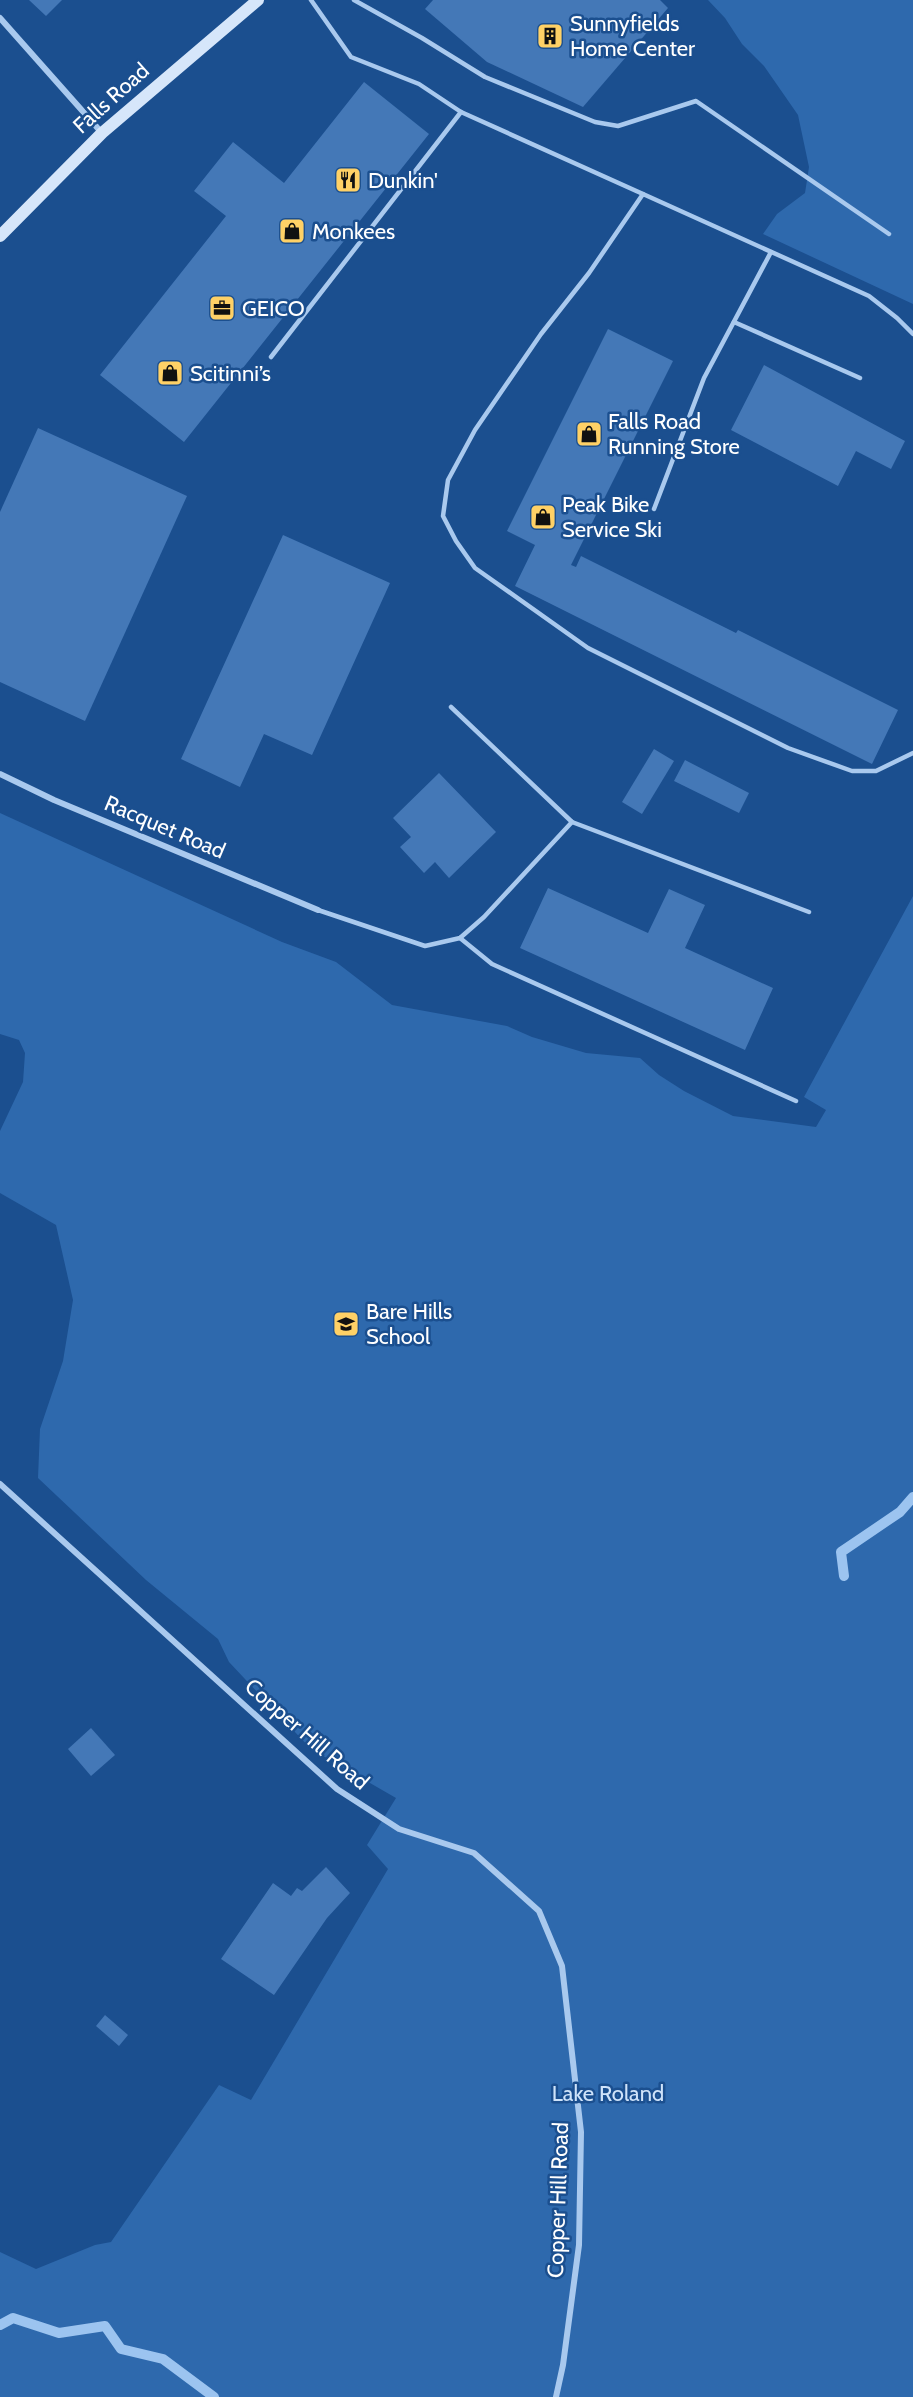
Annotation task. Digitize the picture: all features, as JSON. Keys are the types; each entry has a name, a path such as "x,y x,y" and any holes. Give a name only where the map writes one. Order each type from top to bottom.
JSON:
{"main road":[{"name":"Falls Road","path":"0,236 102,133 258,0"}],"street":[{"path":"0,18 102,133"},
{"name":"Racquet Road","path":"0,774 54,800 318,910"},
{"name":"Copper Hill Road","path":"0,1484 337,1789 399,1829 474,1853 539,1911 562,1966 581,2132 579,2245 563,2365 556,2397"}],"lane":[{"path":"311,0 351,57 419,84 461,112 869,296 913,334"},
{"path":"354,0 485,77 595,122 618,126 696,101 890,234"},
{"path":"271,357 461,112"},
{"path":"643,194 589,273 541,334 474,430 448,480 443,516 456,541 475,568 588,648 788,748 852,771 876,771 913,753"},
{"path":"654,509 704,378 771,252"},
{"path":"734,322 860,378"},
{"path":"451,706 572,822 809,912"},
{"path":"318,910 424,946 460,938 484,917 572,822"},
{"path":"460,938 492,964 796,1101"}],"green space":[{"path":"708,0 913,0 913,304 763,234 777,214 805,193 809,167 798,115 764,66 742,44 725,18"},
{"name":"Lake Roland","path":"0,813 282,942 336,962 392,1005 507,1026 532,1037 586,1053 640,1058 659,1075 684,1091 733,1116 816,1127 826,1110 804,1097 913,896 913,2397 0,2397 0,2252 36,2269 95,2245 111,2242 219,2085 251,2100 388,1869 367,1845 396,1798 311,1749 229,1662 218,1639 146,1580 38,1478 40,1429 63,1361 73,1300 56,1225 0,1193 0,1131 23,1082 25,1053 19,1040 0,1034"}],"building":[{"path":"29,0 62,0 46,16"},
{"name":"Sunnyfields Home Center","path":"433,0 660,0 668,8 583,107 487,62 425,9"},
{"path":"364,82 429,134 184,442 100,375 226,216 194,191 233,142 284,183"},
{"path":"608,329 673,361 571,565 576,567 581,556 736,633 738,630 898,710 872,764 515,586 535,545 507,531"},
{"path":"764,365 905,441 891,469 856,451 838,486 731,430"},
{"path":"38,428 187,496 85,721 0,682 0,512"},
{"path":"283,535 390,583 312,755 264,734 240,787 181,759"},
{"path":"654,749 674,761 642,814 622,802"},
{"path":"685,760 749,793 739,813 674,781"},
{"path":"439,773 496,832 449,878 435,862 424,873 400,847 411,837 393,818"},
{"path":"548,888 648,933 669,889 705,905 685,948 773,988 745,1050 520,948"},
{"path":"91,1728 115,1755 91,1776 68,1749"},
{"path":"326,1867 350,1893 327,1918 274,1995 221,1959 273,1883 291,1896 297,1888 302,1891"},
{"path":"105,2015 128,2035 119,2046 96,2026"}],"waterway":[{"path":"844,1576 841,1552 900,1512 913,1497"},
{"path":"0,2325 13,2318 59,2333 105,2326 121,2349 163,2359 214,2397"}],"place":[{"name":"Sunnyfields Home Center","path":"550,36"},
{"name":"Dunkin'","path":"348,180"},
{"name":"Monkees","path":"292,231"},
{"name":"GEICO","path":"222,308"},
{"name":"Scitinni’s","path":"170,373"},
{"name":"Falls Road Running Store","path":"589,434"},
{"name":"Peak Bike Service Ski","path":"543,517"},
{"name":"Bare Hills School","path":"346,1324"}]}
